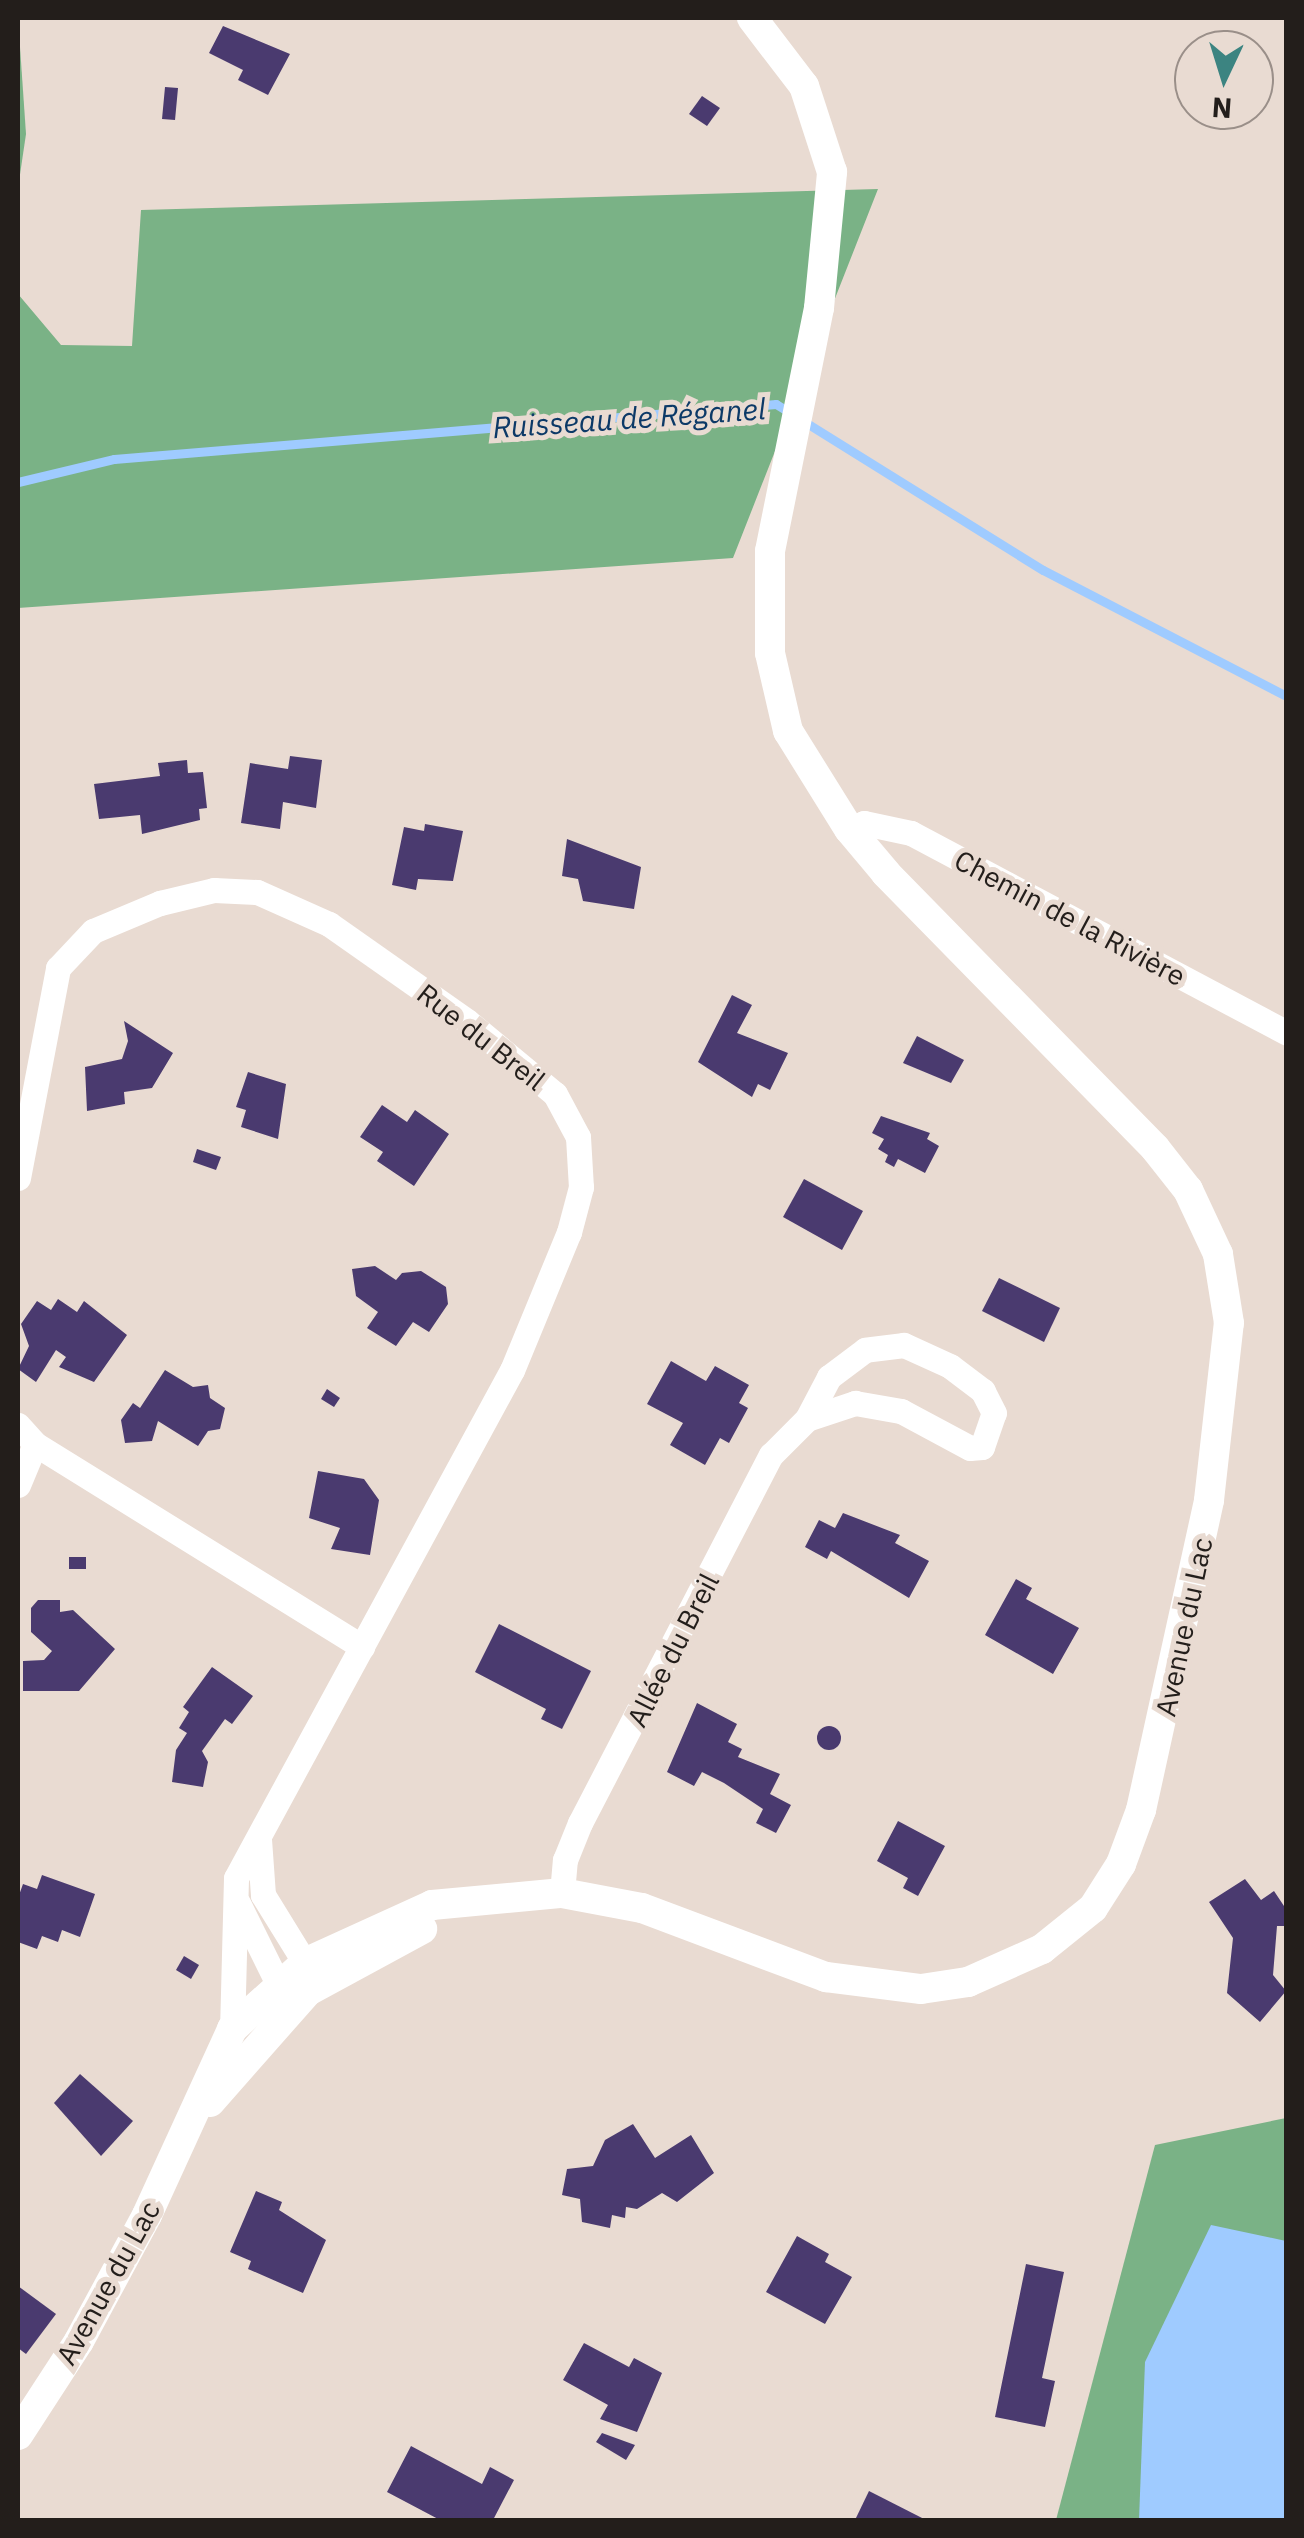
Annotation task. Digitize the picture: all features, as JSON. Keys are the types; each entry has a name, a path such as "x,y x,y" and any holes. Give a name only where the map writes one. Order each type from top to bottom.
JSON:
{"street":[{"name":"Avenue du Lac","path":"18,2435 80,2340 190,2127 232,2029 298,1979 432,1905 562,1893 642,1908 826,1977 922,1989 968,1982 1042,1950 1092,1908 1121,1864 1160,1743 1194,1590 1226,1366 1229,1323 1218,1254 1188,1190 1154,1148 849,830 788,731 770,652 767,596 777,505 828,252 832,172 804,86 752,18"},
{"name":"Chemin de la Rivière","path":"849,830 864,823 911,833 1286,1032"},
{"name":"Rue du Breil","path":"18,1178 58,968 93,932 160,903 214,890 256,892 329,924 467,1021 555,1094 578,1137 581,1187 569,1232 512,1370 236,1878 232,2029"},
{"name":"Allée du Breil","path":"562,1893 565,1860 580,1822 771,1455 807,1419 840,1368 864,1350 904,1345 950,1366 982,1391 994,1413 982,1447 970,1448 901,1411 855,1403 807,1419"},
{"path":"18,1485 26,1435 362,1647"},
{"path":"259,1834 256,1864 263,1896 298,1979"},
{"path":"237,1901 267,1967 298,1979"},
{"name":"Avenue du Lac","path":"190,2127 298,1979"}],"green space":[{"path":"18,18 26,134 18,188"},
{"path":"878,189 733,558 18,608 18,294 61,345 132,346 141,210"},
{"path":"1286,2118 1286,2520 1056,2520 1155,2145"}],"water":[{"path":"1211,2225 1286,2241 1286,2520 1139,2520 1145,2362"}],"building":[{"path":"223,26 290,54 268,95 238,80 243,70 209,53"},
{"path":"165,87 178,88 175,120 162,119"},
{"path":"702,96 720,108 707,126 689,114"},
{"path":"290,756 322,760 316,808 283,802 280,829 241,823 250,763 288,769"},
{"path":"187,760 188,773 203,772 207,808 199,809 200,820 142,834 140,815 99,819 94,784 160,776 158,763"},
{"path":"425,824 463,831 453,881 418,879 416,890 392,885 404,827 424,831"},
{"path":"567,839 641,867 634,909 583,901 578,879 562,876"},
{"path":"732,995 752,1005 737,1033 788,1053 770,1090 758,1084 752,1097 698,1062"},
{"path":"124,1021 173,1053 152,1088 124,1092 125,1104 87,1111 85,1067 122,1059 128,1041"},
{"path":"917,1036 964,1060 951,1083 903,1063"},
{"path":"248,1072 286,1084 278,1139 241,1127 246,1110 236,1107"},
{"path":"382,1105 407,1122 415,1110 449,1134 414,1186 377,1161 383,1152 360,1137"},
{"path":"881,1116 930,1133 927,1139 939,1146 925,1173 898,1159 894,1167 885,1162 888,1155 878,1149 884,1139 872,1133"},
{"path":"197,1149 221,1157 216,1170 193,1162"},
{"path":"804,1179 863,1211 842,1250 783,1217"},
{"path":"375,1266 396,1280 402,1273 421,1271 446,1287 448,1304 429,1332 413,1322 396,1346 367,1328 378,1312 356,1296 352,1269"},
{"path":"999,1278 1060,1308 1044,1342 982,1311"},
{"path":"58,1299 77,1312 84,1301 127,1335 94,1382 59,1367 66,1357 56,1350 36,1382 18,1369 29,1346 21,1324 37,1301 51,1310"},
{"path":"671,1361 706,1381 715,1366 749,1385 739,1403 748,1408 729,1443 720,1438 705,1465 670,1445 683,1423 647,1404"},
{"path":"165,1370 193,1387 208,1385 210,1398 225,1408 220,1429 208,1431 198,1446 158,1421 152,1441 125,1443 121,1420 133,1403 140,1408"},
{"path":"327,1389 340,1398 334,1407 321,1399"},
{"path":"318,1471 364,1479 379,1500 370,1555 331,1549 340,1528 309,1518"},
{"path":"843,1513 900,1535 895,1543 929,1561 909,1598 831,1551 827,1559 805,1547 819,1520 835,1528"},
{"path":"69,1557 86,1557 86,1569 69,1569"},
{"path":"1016,1579 1032,1588 1026,1599 1079,1628 1053,1674 985,1635"},
{"path":"38,1600 60,1600 60,1612 73,1610 115,1649 79,1691 23,1691 23,1661 44,1660 52,1651 31,1632 31,1608"},
{"path":"499,1624 591,1671 562,1729 541,1719 546,1709 475,1672"},
{"path":"212,1667 253,1696 232,1724 225,1719 202,1751 208,1762 203,1787 172,1782 176,1750 187,1733 179,1728 189,1712 183,1707"},
{"path":"697,1703 737,1724 728,1742 742,1749 738,1757 780,1774 770,1794 791,1805 776,1833 756,1823 763,1809 724,1783 702,1772 694,1786 667,1772"},
{"path":"829,1726 841,1738 829,1750 817,1738"},
{"path":"898,1821 945,1846 918,1896 903,1888 908,1878 877,1861"},
{"path":"42,1875 95,1894 80,1937 62,1930 58,1942 42,1936 37,1949 18,1942 18,1898 23,1884 37,1889"},
{"path":"1245,1879 1261,1900 1274,1891 1286,1909 1286,1926 1277,1926 1273,1975 1286,1991 1260,2022 1227,1993 1233,1938 1209,1902"},
{"path":"184,1956 199,1965 191,1979 176,1970"},
{"path":"80,2074 133,2121 101,2156 54,2103"},
{"path":"633,2124 655,2158 691,2135 714,2173 677,2202 662,2193 637,2209 626,2207 625,2218 612,2215 610,2228 582,2222 580,2199 562,2195 567,2169 593,2166 605,2140"},
{"path":"256,2191 282,2202 279,2210 326,2240 303,2293 248,2269 251,2261 230,2252"},
{"path":"797,2236 829,2254 825,2262 852,2277 825,2324 766,2292"},
{"path":"1026,2264 1064,2272 1042,2378 1055,2381 1045,2427 995,2417"},
{"path":"18,2286 56,2314 26,2354 18,2348"},
{"path":"584,2343 629,2367 634,2358 662,2373 637,2432 600,2419 608,2405 563,2380"},
{"path":"602,2433 635,2445 626,2460 596,2442"},
{"path":"411,2446 482,2484 490,2467 514,2480 493,2520 440,2520 387,2492"},
{"path":"869,2491 926,2520 855,2520"}],"waterway":[{"name":"Ruisseau de Réganel","path":"18,482 114,459 776,404 1043,570 1286,696"}]}
